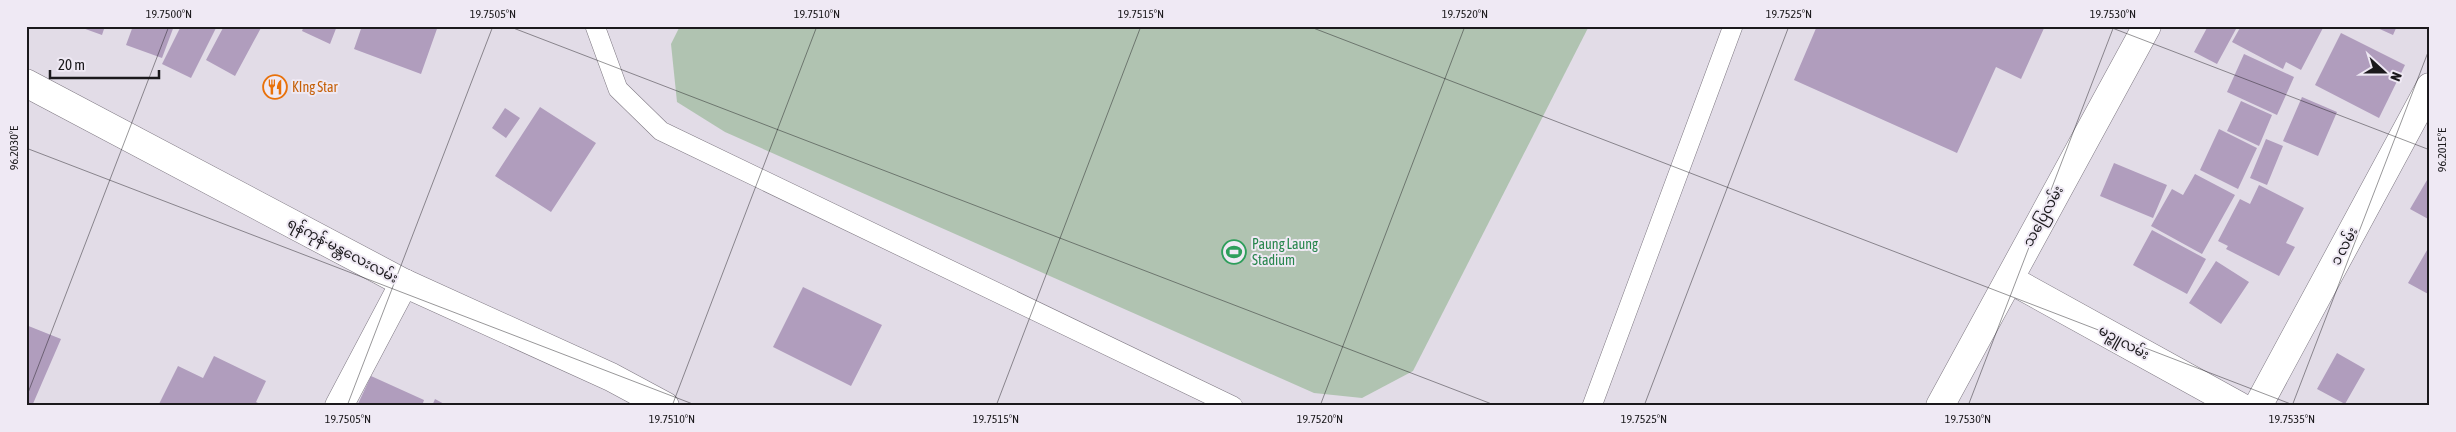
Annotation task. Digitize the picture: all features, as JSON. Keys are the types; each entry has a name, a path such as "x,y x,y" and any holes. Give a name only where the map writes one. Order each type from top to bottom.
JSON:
{"street":[{"name":"သပြေလမ်း","path":"1940,406 2147,26"},
{"name":"ရန်ကုန်-မန္တလေးလမ်း","path":"26,83 404,283 611,377 664,406"},
{"name":"၁ လမ်း","path":"2258,406 2430,87"},
{"name":"မဉ္ဇူလမ်း","path":"2009,279 2239,406"},
{"path":"339,406 404,283"}],"lane":[{"path":"595,26 618,89 661,131 1233,406"},
{"path":"1592,406 1733,26"}],"green space":[{"name":"Paung Laung Stadium","path":"680,26 1589,26 1413,371 1362,398 1314,393 725,132 677,102 671,44"}],"building":[{"path":"77,26 105,26 102,35"},
{"path":"133,26 174,26 162,58 126,45"},
{"path":"181,26 217,26 191,78 162,64"},
{"path":"224,26 262,26 235,76 206,60"},
{"path":"304,26 337,26 330,44 302,31"},
{"path":"362,26 438,26 421,74 354,49"},
{"path":"1817,26 2045,26 2021,79 1996,67 1957,153 1794,80"},
{"path":"2208,26 2231,26 2236,29 2217,64 2194,52"},
{"path":"2241,26 2324,26 2301,70 2286,62 2283,69 2232,42"},
{"path":"2373,26 2397,26 2393,35"},
{"path":"2341,33 2405,65 2379,118 2315,85"},
{"path":"2244,54 2294,77 2277,115 2227,92"},
{"path":"2302,97 2337,112 2318,156 2283,141"},
{"path":"2241,101 2272,115 2259,146 2227,131"},
{"path":"540,107 596,143 551,212 495,176"},
{"path":"505,108 520,118 506,138 492,128"},
{"path":"2219,129 2257,148 2238,189 2200,170"},
{"path":"2266,139 2283,146 2267,185 2250,178"},
{"path":"2114,163 2167,185 2153,218 2100,196"},
{"path":"2195,174 2235,195 2202,254 2151,226 2172,189 2183,195"},
{"path":"2430,175 2430,220 2410,209"},
{"path":"2259,185 2304,208 2286,243 2295,247 2279,276 2226,249 2228,246 2218,241 2240,199 2250,204"},
{"path":"2152,230 2206,259 2187,294 2133,265"},
{"path":"2430,245 2430,295 2408,283"},
{"path":"2216,261 2249,282 2221,324 2189,303"},
{"path":"803,287 882,325 851,386 773,347"},
{"path":"26,325 61,339 32,406 26,406"},
{"path":"2337,353 2365,369 2345,404 2317,389"},
{"path":"214,356 266,381 256,402 264,406 158,406 178,366 203,378"},
{"path":"371,376 424,400 422,406 357,406"},
{"path":"435,399 448,406 432,406"}],"place":[{"name":"KIng Star","path":"275,87"},
{"name":"Paung Laung Stadium","path":"1234,252"}]}
